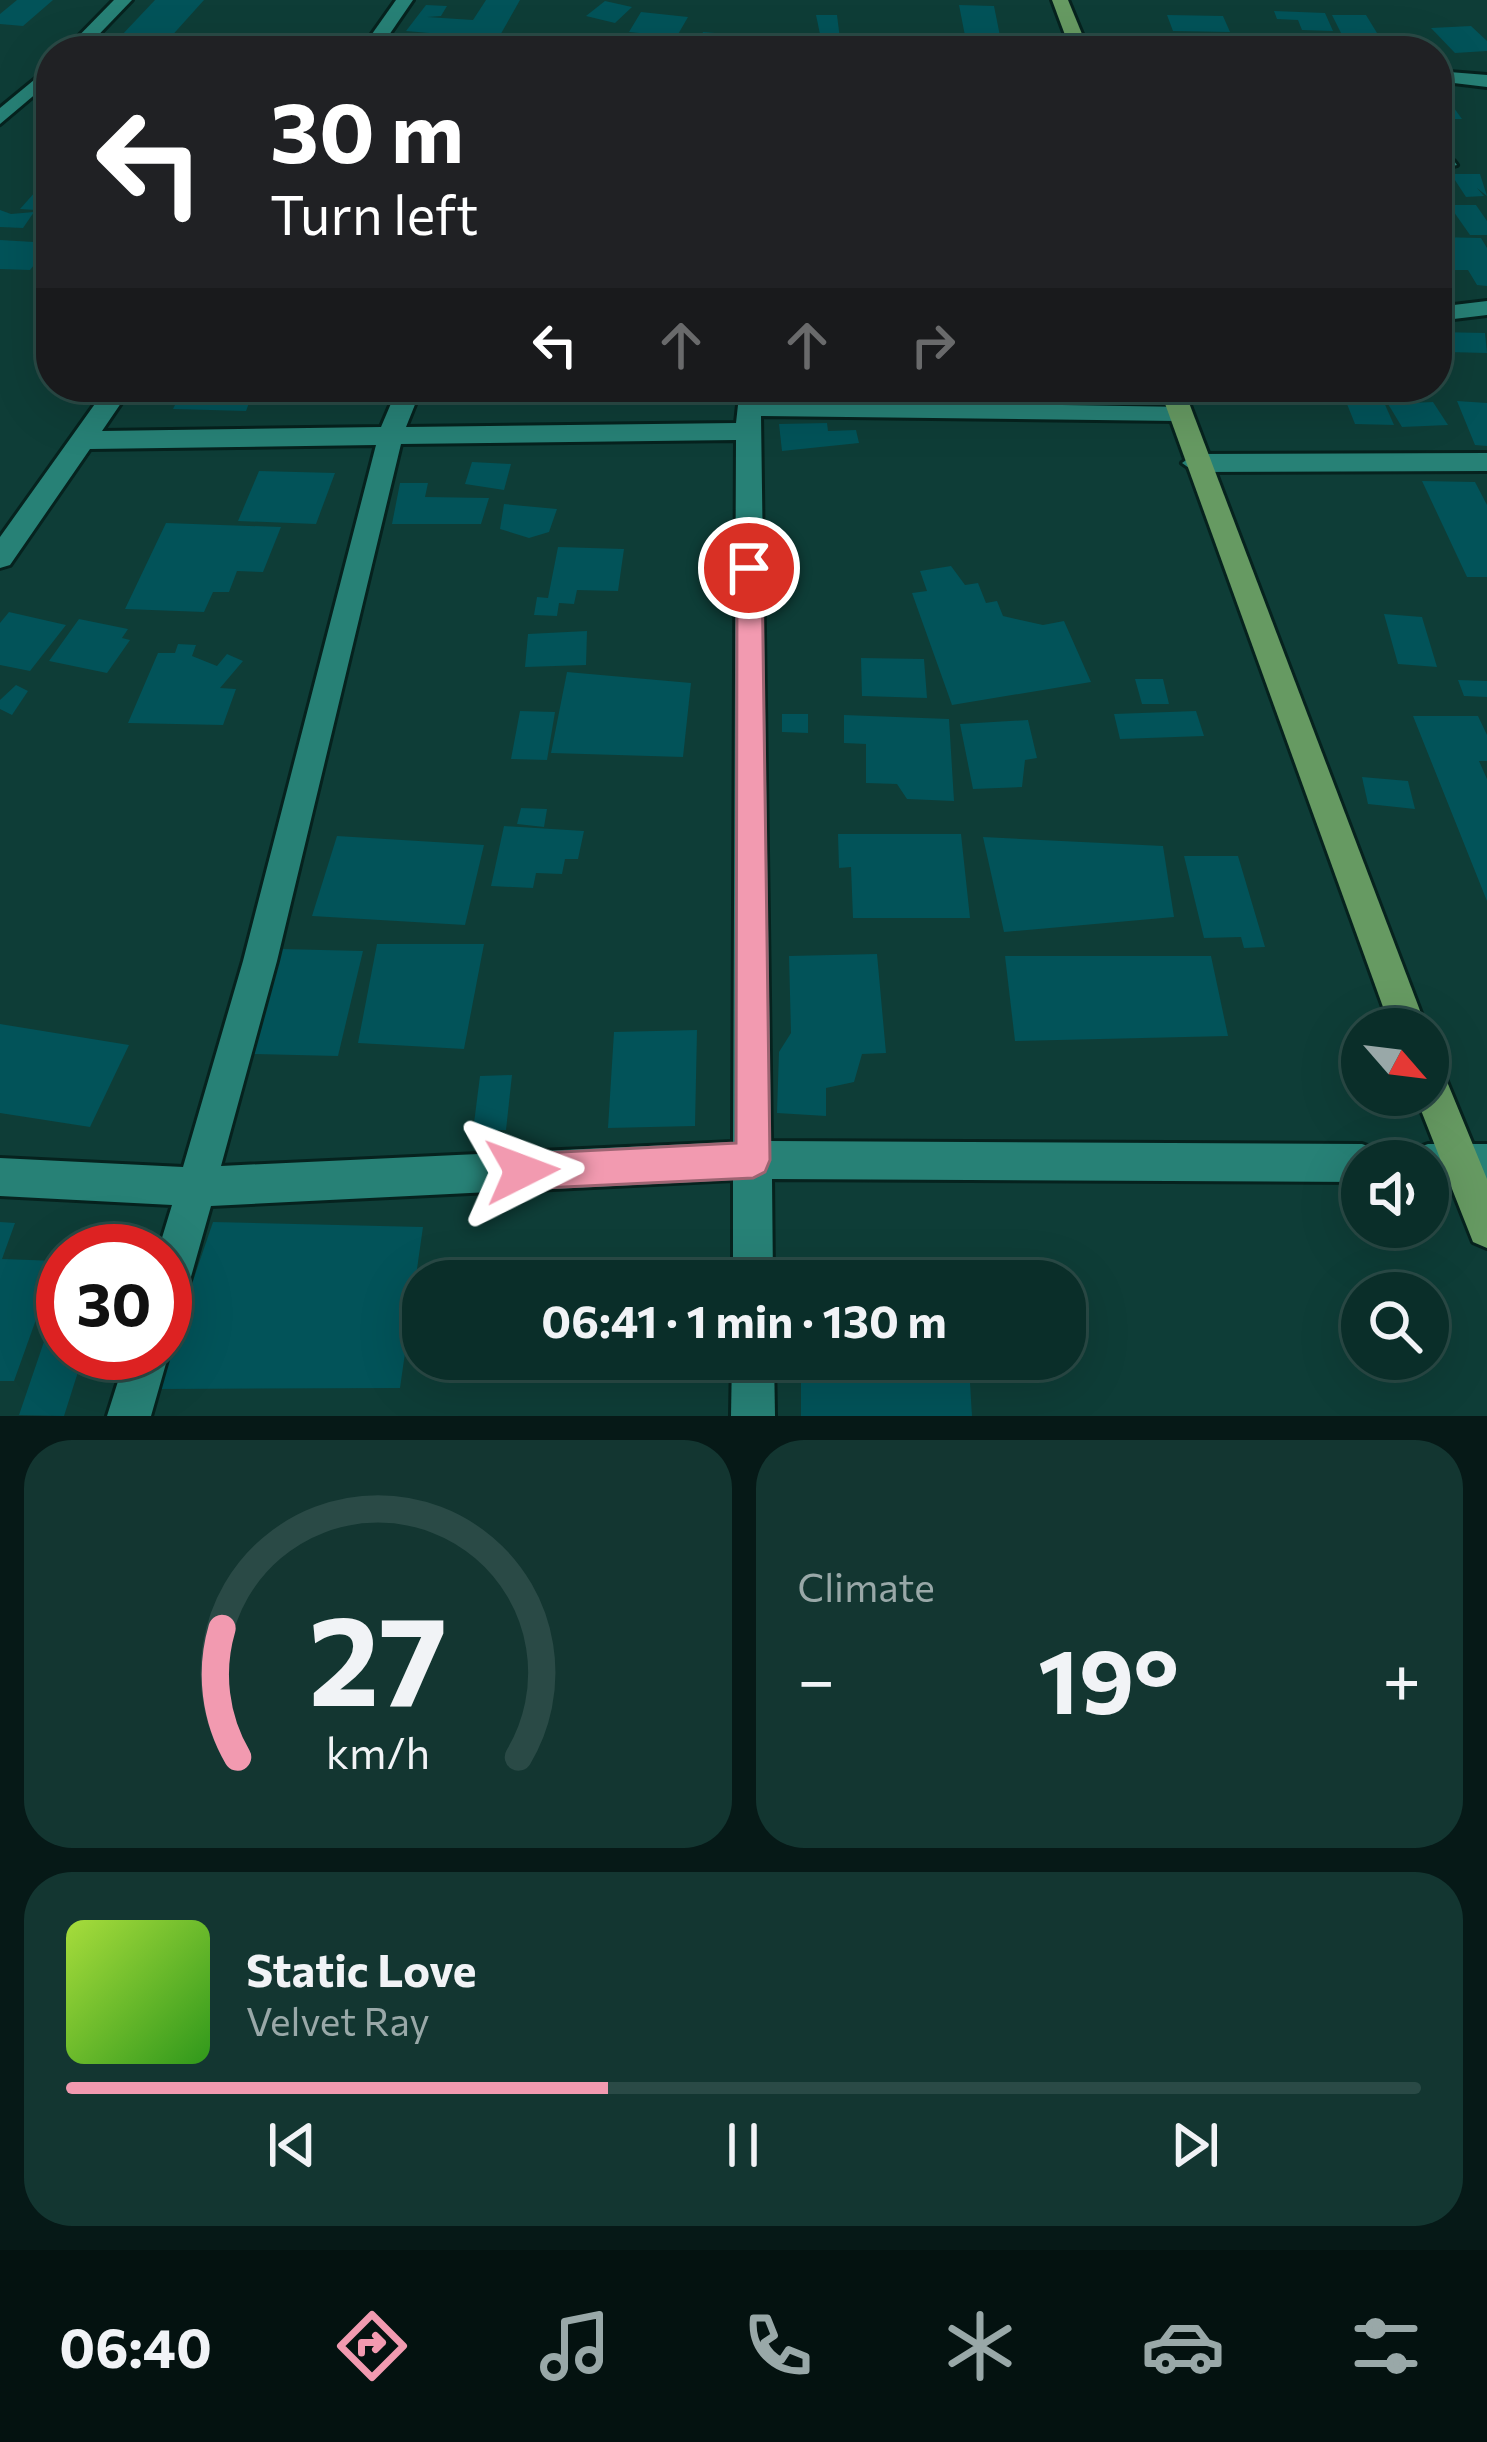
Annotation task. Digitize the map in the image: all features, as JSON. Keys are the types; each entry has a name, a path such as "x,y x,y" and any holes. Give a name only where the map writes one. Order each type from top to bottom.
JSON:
{"main road":[{"path":"1060,0 1074,36"},
{"path":"1175,402 1401,1008"},
{"path":"1441,1116 1487,1228"}],"street":[{"path":"88,36 124,0"},
{"path":"380,36 405,0"},
{"path":"1452,78 1487,81"},
{"path":"0,118 36,85"},
{"path":"1452,312 1487,308"},
{"path":"0,558 110,402"},
{"path":"188,1224 392,433 404,402"},
{"path":"84,440 392,433 749,408 1068,402"},
{"path":"749,408 753,1260"},
{"path":"1195,464 1487,462"},
{"path":"0,1177 199,1187 753,1160 1341,1163"},
{"path":"129,1416 140,1380"},
{"path":"753,1380 753,1416"}],"building":[{"path":"17,0 53,0 23,26 0,24 0,14"},
{"path":"155,0 204,0 172,36 121,36"},
{"path":"486,0 520,0 500,36 406,31 426,5 447,6 441,16 427,17 473,20"},
{"path":"605,1 632,7 615,23 586,16"},
{"path":"959,5 994,6 1000,36 965,36"},
{"path":"1274,11 1325,13 1333,31 1302,30 1298,20 1277,19"},
{"path":"641,12 688,17 677,36 629,32"},
{"path":"816,15 837,15 840,36 820,36"},
{"path":"1167,15 1223,16 1230,32 1173,31"},
{"path":"1332,15 1366,15 1377,33 1341,33"},
{"path":"1471,26 1487,41 1487,51 1455,53 1452,36 1439,36 1431,28"},
{"path":"1452,174 1480,174 1487,196 1477,188 1484,196 1466,197"},
{"path":"36,191 36,210 20,209"},
{"path":"1452,205 1476,205 1487,221 1487,235 1470,235"},
{"path":"0,210 34,212 23,228 0,227"},
{"path":"1452,237 1481,238 1487,248 1487,286 1477,285 1468,270 1452,270"},
{"path":"0,240 36,242 36,263 30,270 0,269"},
{"path":"1452,332 1485,333 1487,353 1452,352"},
{"path":"1457,401 1487,403 1487,446 1475,445"},
{"path":"176,402 249,402 246,411 173,409"},
{"path":"1346,402 1384,402 1394,425 1355,424"},
{"path":"1433,402 1448,425 1402,427 1388,404"},
{"path":"827,423 828,431 856,430 859,443 782,451 779,424"},
{"path":"472,462 511,464 504,490 465,484"},
{"path":"259,471 335,473 316,524 238,521"},
{"path":"1422,481 1475,482 1487,505 1487,577 1467,577"},
{"path":"400,483 428,483 425,497 489,498 481,524 392,524"},
{"path":"504,504 557,509 549,532 529,538 500,529"},
{"path":"166,523 281,527 263,572 237,571 229,592 213,592 204,612 125,609"},
{"path":"558,547 624,549 618,591 577,590 574,604 559,603 557,616 534,615 537,597 548,598"},
{"path":"951,566 965,585 978,583 986,603 997,601 1003,616 1043,625 1064,621 1091,682 952,705 912,593 927,591 920,571"},
{"path":"9,612 66,625 30,671 0,665 0,623"},
{"path":"1384,614 1422,617 1437,667 1398,664"},
{"path":"79,619 128,629 122,638 130,640 107,673 49,661"},
{"path":"587,631 586,665 525,667 528,634"},
{"path":"178,644 196,645 192,656 217,666 227,654 243,661 220,688 236,689 223,725 128,723 158,653 175,653"},
{"path":"861,658 924,659 927,698 862,696"},
{"path":"567,672 691,683 683,757 551,753"},
{"path":"1135,679 1163,679 1169,704 1142,704"},
{"path":"1458,680 1487,681 1487,697 1464,696"},
{"path":"16,685 28,691 12,715 0,709 0,700"},
{"path":"520,711 555,712 547,760 511,759"},
{"path":"1196,711 1204,736 1120,739 1114,714"},
{"path":"782,714 808,714 808,733 782,732"},
{"path":"844,715 949,719 954,801 907,799 897,784 866,783 866,744 844,743"},
{"path":"1413,716 1478,716 1487,735 1487,761 1479,761 1487,779 1487,901"},
{"path":"1028,720 1037,758 1025,760 1022,787 973,789 960,724"},
{"path":"1362,777 1408,781 1415,809 1368,804"},
{"path":"521,808 547,809 544,827 517,824"},
{"path":"504,826 584,831 578,859 565,859 562,874 536,873 533,888 491,886"},
{"path":"838,834 961,834 970,918 853,918 851,867 839,868"},
{"path":"337,836 484,845 465,925 312,916"},
{"path":"983,837 1163,846 1174,917 1004,932"},
{"path":"1184,856 1238,856 1265,947 1244,948 1241,937 1204,938"},
{"path":"377,944 484,944 464,1049 358,1043"},
{"path":"281,949 363,951 338,1056 250,1054"},
{"path":"877,954 886,1053 862,1054 854,1082 826,1088 826,1116 777,1113 779,1052 791,1033 789,956"},
{"path":"1005,956 1211,956 1228,1036 1015,1041"},
{"path":"0,1024 129,1045 90,1127 0,1113"},
{"path":"697,1030 695,1126 608,1128 614,1032"},
{"path":"512,1075 506,1130 473,1131 480,1076"},
{"path":"0,1222 15,1223 2,1259 36,1260 36,1320 14,1381 0,1381"},
{"path":"213,1222 423,1227 418,1260 402,1260 400,1388 156,1389 159,1380 192,1380 192,1284"},
{"path":"36,1365 36,1380 75,1380 64,1416 19,1415"},
{"path":"801,1380 970,1383 972,1416 801,1416"}],"route":[{"path":"522,1171 753,1160 749,568"}]}
